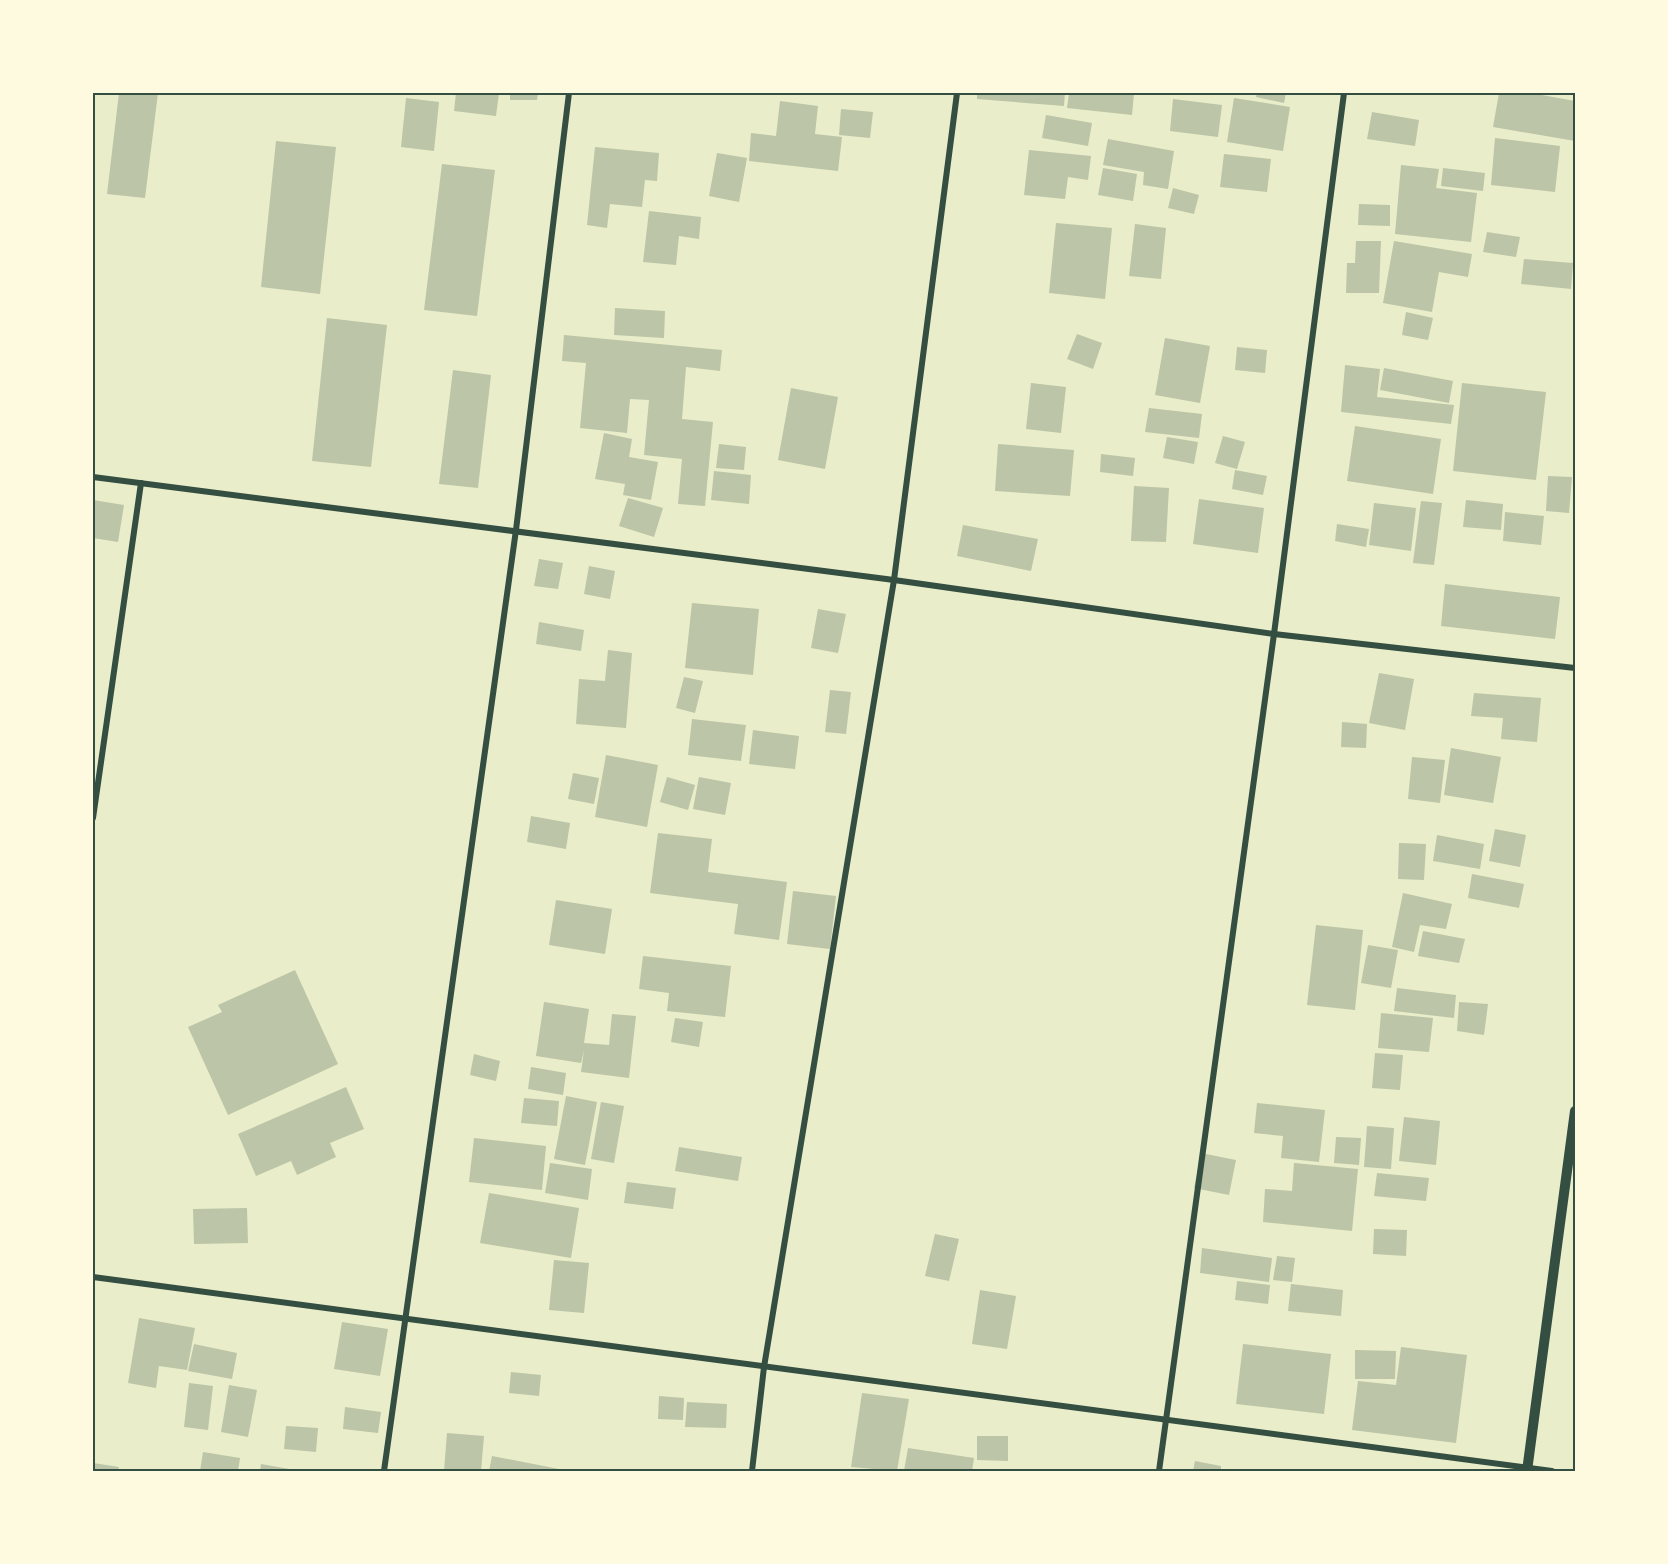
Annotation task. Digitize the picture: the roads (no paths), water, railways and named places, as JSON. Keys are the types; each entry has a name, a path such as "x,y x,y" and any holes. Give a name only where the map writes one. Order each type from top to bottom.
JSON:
{"street":[{"path":"384,1471 516,530 569,93"},
{"path":"752,1471 764,1367 894,580 957,93"},
{"path":"1159,1471 1274,634 1344,93"},
{"path":"93,477 894,580 1274,634 1575,668"},
{"path":"93,819 141,483"},
{"path":"1527,1469 1575,1111"},
{"path":"93,1277 1552,1471"}]}
